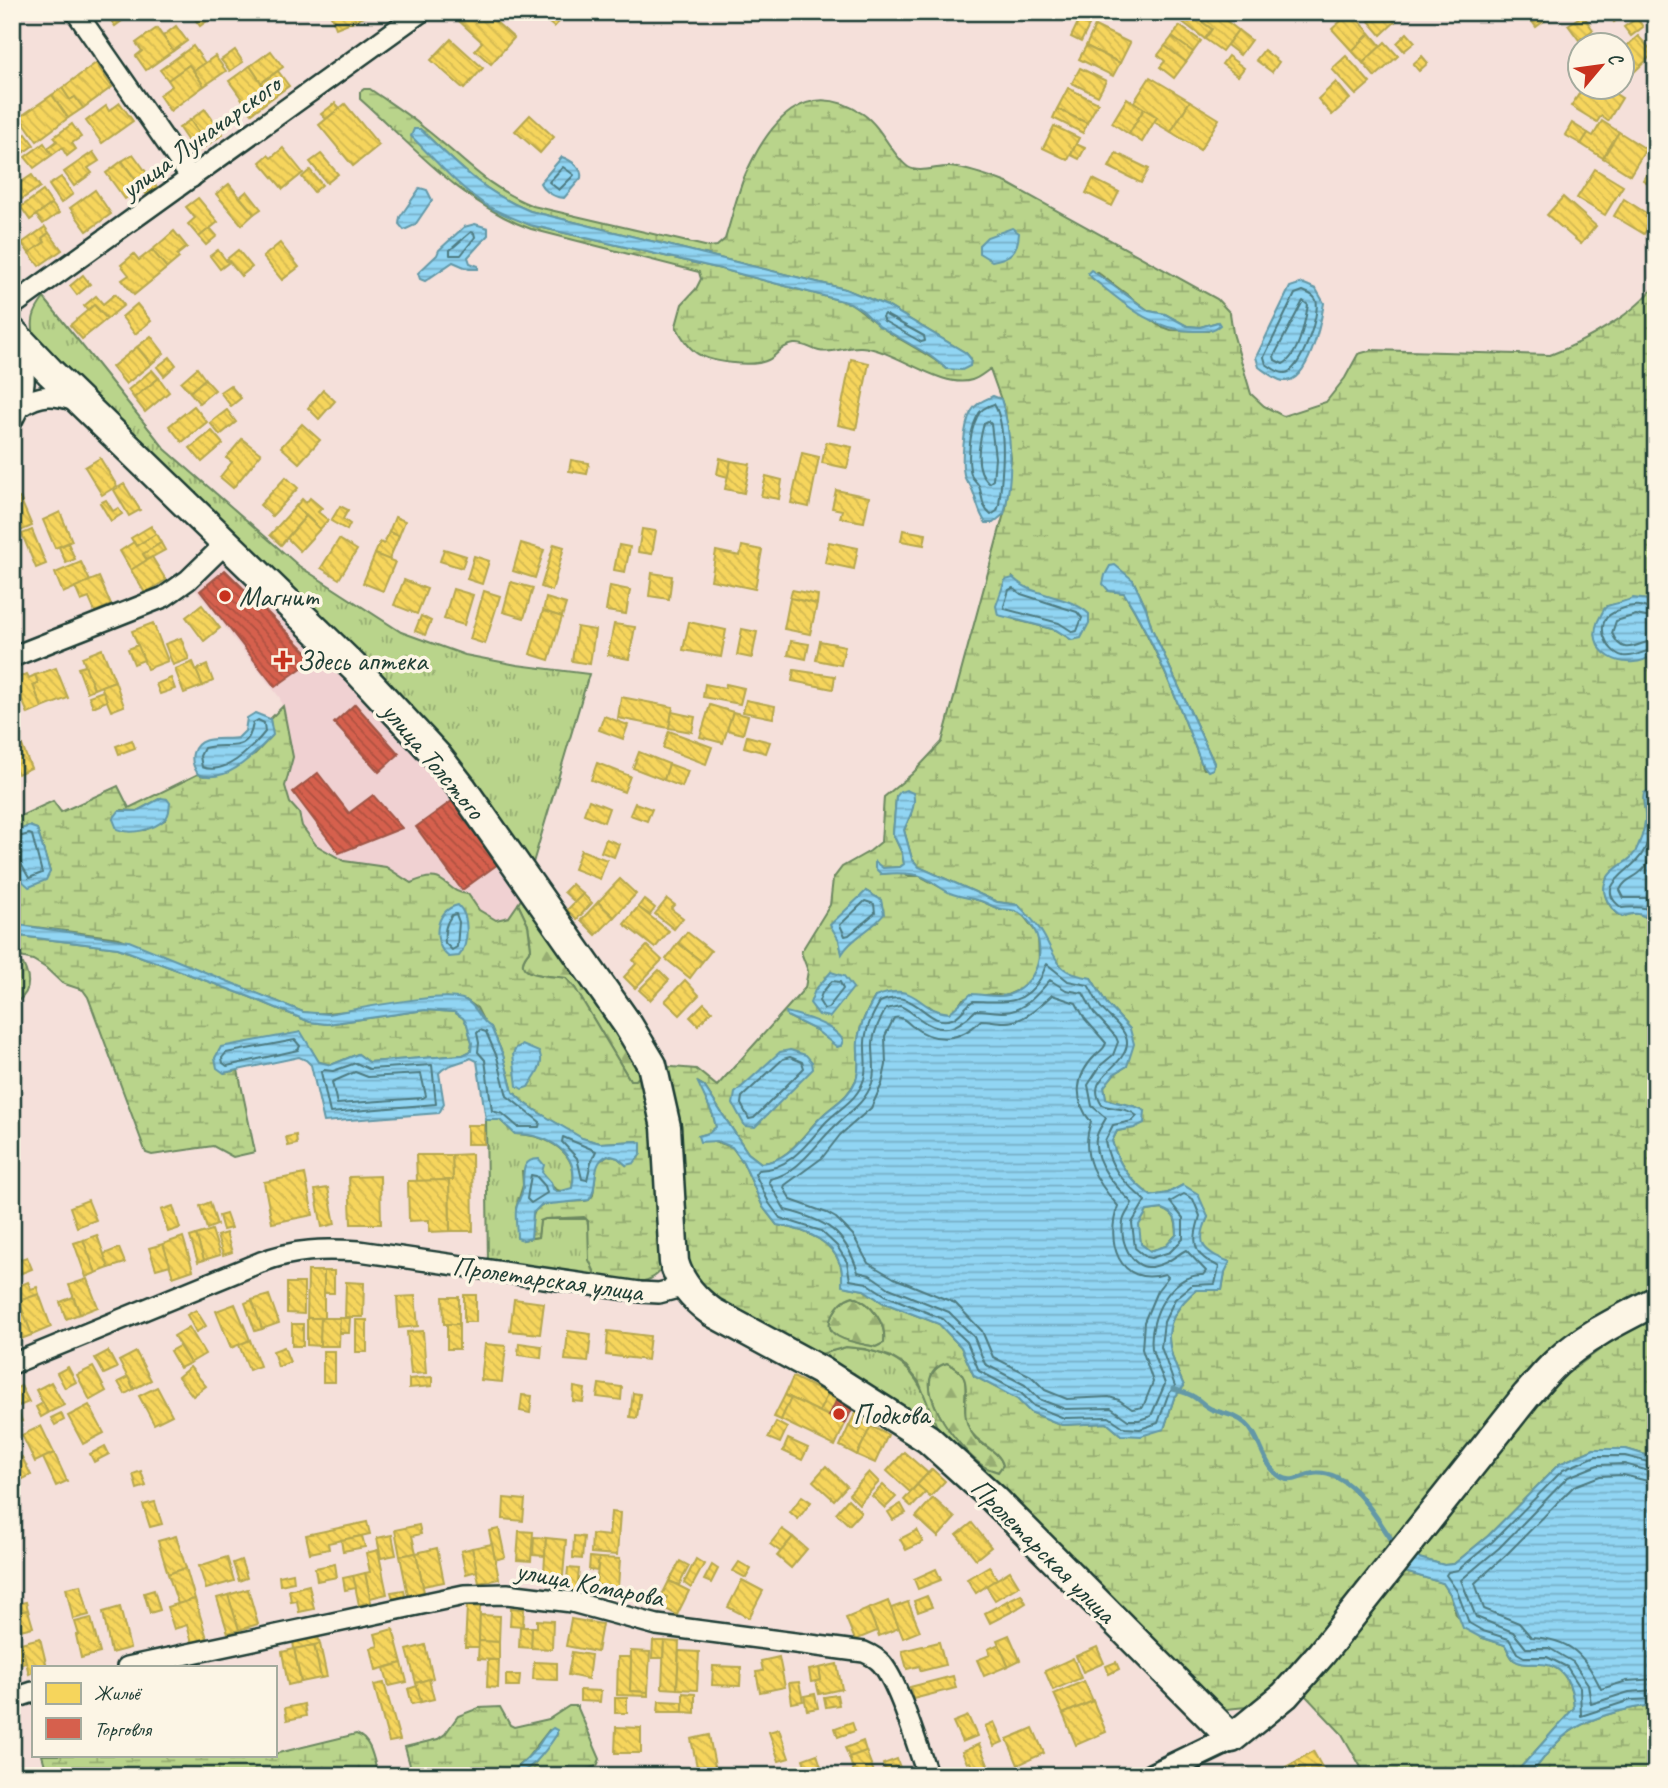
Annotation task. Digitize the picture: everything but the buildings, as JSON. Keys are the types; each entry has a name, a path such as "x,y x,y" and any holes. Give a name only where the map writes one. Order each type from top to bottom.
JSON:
{"main road":[{"name":"улица Толстого","path":"16,335 82,403 359,672 437,756 481,814 644,1051 657,1083 666,1127 672,1254 676,1270 685,1286"},
{"name":"Пролетарская улица","path":"685,1286 712,1312 821,1371 928,1439 993,1498 1232,1738"},
{"path":"1232,1738 1285,1695 1373,1591 1526,1396 1556,1363 1594,1335 1656,1301"}],"street":[{"path":"76,12 191,178"},
{"name":"улица Луначарского","path":"12,306 421,12"},
{"path":"16,335 26,372 25,389 16,414"},
{"path":"16,414 33,398 53,394 82,403"},
{"path":"12,657 163,597 188,580 226,543"},
{"name":"Пролетарская улица","path":"12,1364 261,1262 296,1251 359,1251 640,1292 659,1293 685,1286"},
{"name":"улица Комарова","path":"132,1666 464,1595 507,1594 572,1602 657,1625 864,1652 873,1656 880,1661 892,1682 928,1776"},
{"path":"12,1699 32,1692"},
{"path":"1153,1776 1232,1738"}],"shaded area":[{"path":"226,553 435,766 525,893 509,917 497,920 479,910 468,895 459,894 443,880 425,877 411,883 386,867 344,861 316,845 302,826 299,813 290,803 285,786 293,757 280,698 191,584"}],"green space":[{"path":"370,89 417,122 487,181 533,206 709,247 717,246 725,239 746,173 766,137 778,122 807,103 823,100 842,104 870,120 908,167 918,170 957,168 1007,183 1217,299 1230,313 1233,333 1251,394 1264,406 1283,416 1326,402 1345,378 1358,354 1372,350 1550,355 1578,343 1623,316 1656,284 1656,605 1638,599 1607,606 1654,656 1656,653 1656,787 1644,794 1645,824 1636,852 1614,871 1604,889 1611,907 1622,917 1640,914 1656,921 1656,1286 1605,1314 1322,1639 1261,1702 1227,1709 1209,1703 943,1442 919,1382 906,1366 889,1356 846,1347 810,1357 711,1302 685,1260 661,1066 696,1069 717,1086 805,988 808,971 801,952 830,905 833,879 842,867 881,842 884,797 912,774 942,742 1006,506 1011,458 1005,411 990,369 975,379 960,382 932,374 874,349 856,347 824,352 798,344 785,347 768,360 752,364 730,363 701,356 689,346 676,326 682,304 701,279 699,272 531,229 506,218 461,190 440,173 360,99 360,92","holes":["420,129 484,186 530,211 845,289 887,306 966,353 971,359 947,369 881,327 850,303 721,269 530,225 488,206 456,180 412,136","1097,272 1149,311 1165,314 1187,326 1200,327 1218,322 1208,331 1171,330 1158,325 1092,278","1013,578 1072,640 1056,630 1016,620","1133,580 1152,629 1214,763 1213,769 1204,769 1157,654 1124,593 1109,591","896,797 911,815 904,830 912,859 919,867 997,902 1018,905 1064,969 1074,975 1091,978 1107,1004 1130,1029 1127,1066 1114,1074 1104,1086 1106,1099 1145,1111 1134,1128 1117,1131 1112,1141 1118,1158 1126,1172 1151,1196 1168,1193 1183,1185 1208,1217 1202,1230 1202,1245 1225,1272 1222,1290 1196,1290 1184,1302 1171,1324 1170,1346 1184,1386 1174,1398 1164,1429 1121,1435 1107,1423 1062,1425 1030,1412 1018,1399 974,1376 961,1347 939,1324 882,1302 864,1290 843,1286 841,1266 830,1247 805,1232 777,1225 763,1207 743,1162 732,1147 699,1136 716,1127 699,1083 704,1086 748,1153 761,1163 781,1157 853,1086 858,1070 860,1030 875,997 929,1006 937,1012 949,1013 957,1008 963,999 992,994 1005,996 1023,988 1034,976 1039,962 1038,935 1023,915 1015,910 999,909 951,893 920,876 909,876 902,872 881,874 883,868 900,867 904,864 893,834","866,891 881,900 878,921 847,945 842,953 839,940","787,1013 806,1018 834,1031 837,1046 816,1030 787,1016","853,1296 872,1309 883,1328 884,1343 876,1347 851,1342 835,1335 830,1323 835,1311","947,1363 957,1369 966,1384 966,1421 974,1435 1000,1459 1003,1465 998,1472 983,1466 961,1446 939,1414 932,1398 930,1383 934,1371"]},
{"path":"44,298 165,449 299,566 401,632 465,655 589,674 530,873 35,339 34,317"},
{"path":"283,706 293,757 285,786 290,803 299,813 302,826 316,845 344,861 386,867 411,883 432,877 439,879 460,893 468,894 479,910 496,920 509,917 518,904 528,925 531,949 524,958 523,965 526,970 540,975 566,978 575,988 630,1080 636,1080 640,1076 642,1064 647,1076 665,1265 659,1273 635,1282 597,1277 589,1260 588,1221 584,1217 545,1219 540,1221 538,1237 531,1238 532,1219 536,1209 549,1203 589,1200 593,1195 597,1163 608,1155 618,1158 626,1165 637,1141 600,1143 581,1138 521,1100 513,1092 503,1055 491,1027 485,1024 477,1008 466,1000 315,1014 303,1012 119,938 12,924 12,858 20,880 50,872 37,829 29,826 12,833 12,820 53,801 61,812 118,786 129,808 198,774 204,776 255,754 272,736 270,719","holes":["161,798 165,820 145,830 124,831 113,819 122,810 137,811"]},
{"path":"525,893 642,1064 636,1080 630,1080 575,988 566,978 532,973 523,965 524,958 531,949 528,925 518,904"},
{"path":"12,935 118,948 310,1022 327,1024 425,1010 454,1012 467,1024 472,1043 471,1051 463,1055 369,1062 358,1054 331,1065 319,1062 300,1032 224,1073 238,1070 255,1152 233,1157 213,1146 152,1155 146,1153 88,997 83,990 62,983 33,960 12,955"},
{"path":"15,963 23,964 28,977 28,988 23,997 12,1005 12,966"},
{"path":"486,1120 500,1120 515,1134 549,1142 566,1156 573,1176 572,1189 558,1190 542,1172 522,1171 523,1185 516,1208 523,1240 538,1237 540,1221 545,1219 587,1219 597,1277 488,1262"},
{"path":"1162,1209 1174,1218 1177,1234 1166,1246 1150,1251 1141,1244 1138,1225 1147,1211"},
{"path":"853,1296 866,1303 880,1321 884,1343 876,1347 851,1342 835,1335 831,1330 833,1314 844,1301"},
{"path":"1656,1317 1656,1458 1626,1449 1594,1449 1559,1464 1488,1536 1454,1564 1444,1565 1415,1557 1538,1403 1567,1374 1621,1334"},
{"path":"846,1347 870,1350 902,1364 921,1388 943,1442 810,1357"},
{"path":"947,1363 956,1368 965,1380 965,1411 970,1427 976,1439 1001,1460 1003,1465 998,1472 973,1458 961,1446 939,1414 932,1398 930,1383 934,1371"},
{"path":"1405,1572 1443,1583 1450,1594 1456,1614 1480,1637 1505,1645 1517,1662 1557,1668 1570,1686 1574,1708 1513,1776 1366,1776 1342,1734 1303,1693 1353,1638"},
{"path":"1656,1705 1656,1776 1530,1776 1545,1756 1571,1731 1594,1719 1620,1711"},
{"path":"569,1706 577,1706 600,1759 597,1766 568,1776 514,1776 535,1763 557,1734 549,1730 527,1758 506,1776 413,1776 405,1747 438,1739 458,1716 479,1708 500,1707 510,1725 514,1727 549,1719"},
{"path":"356,1734 369,1746 378,1776 48,1776 42,1756 276,1756 276,1754"}],"water":[{"path":"414,129 420,129 484,186 530,211 845,289 887,306 966,353 971,359 970,366 962,370 947,369 929,355 879,326 850,303 721,269 530,225 504,214 478,200 448,174 411,136"},
{"path":"562,157 576,165 581,174 581,178 564,198 550,194 540,183"},
{"path":"420,188 427,190 432,200 415,225 404,230 399,224 400,217"},
{"path":"475,224 488,228 488,235 468,257 470,263 478,266 478,269 469,269 453,262 425,281 420,279 418,273 439,250 464,227"},
{"path":"1012,228 1019,233 1012,253 992,261 979,253 979,245 987,237"},
{"path":"1091,270 1149,311 1165,314 1187,326 1200,327 1218,322 1220,325 1211,330 1194,331 1179,330 1152,321 1127,306 1092,278 1088,273"},
{"path":"1302,283 1316,289 1324,303 1317,336 1307,362 1300,373 1283,381 1259,367 1256,357 1290,287"},
{"path":"993,396 1001,399 1005,413 1010,442 1010,471 1004,514 993,523 986,523 965,478 963,454 966,426 971,412 983,400"},
{"path":"1115,565 1133,580 1152,629 1214,763 1213,769 1208,771 1201,762 1167,676 1136,613 1124,593 1109,591 1103,584 1110,566"},
{"path":"1013,578 1031,589 1071,603 1089,614 1089,623 1081,638 1072,640 1056,630 998,615 996,606 1005,580"},
{"path":"1633,598 1649,600 1656,605 1656,653 1644,660 1620,661 1601,649 1596,640 1596,628 1607,606"},
{"path":"255,713 270,719 273,735 249,759 229,772 209,776 198,774 192,761 196,747 206,740 238,738 245,731 247,718"},
{"path":"1656,787 1656,921 1640,914 1622,917 1608,902 1605,884 1612,872 1636,851 1645,822 1644,793"},
{"path":"906,790 913,793 913,807 904,830 912,859 919,867 997,902 1018,905 1039,927 1060,965 1071,973 1091,978 1107,1004 1130,1029 1134,1044 1127,1066 1114,1074 1104,1087 1106,1099 1145,1111 1144,1123 1117,1131 1112,1141 1118,1158 1131,1178 1151,1196 1168,1193 1183,1185 1198,1194 1208,1217 1202,1234 1204,1246 1230,1262 1222,1290 1196,1290 1184,1302 1171,1324 1170,1346 1184,1386 1174,1398 1164,1429 1141,1436 1121,1435 1107,1423 1062,1425 1030,1412 1017,1399 974,1376 961,1347 939,1324 882,1302 864,1290 842,1286 842,1269 830,1247 814,1236 777,1225 763,1207 743,1162 732,1147 717,1141 700,1142 698,1136 709,1133 716,1127 698,1083 704,1086 748,1153 761,1163 771,1161 789,1152 853,1086 858,1070 860,1030 875,997 901,992 938,1011 949,1013 971,994 1008,995 1020,989 1035,970 1039,958 1037,935 1019,912 950,893 918,875 881,874 875,868 875,862 883,868 900,867 904,864 893,834 896,797","holes":["1162,1209 1175,1218 1177,1234 1166,1246 1150,1251 1141,1244 1139,1225 1147,1211"]},
{"path":"161,798 170,803 168,816 160,823 149,829 135,831 117,829 113,819 119,811 137,811"},
{"path":"29,826 37,829 50,872 46,880 29,887 16,869 12,833"},
{"path":"866,891 881,900 884,914 842,954 839,940 830,925"},
{"path":"458,905 465,916 465,945 459,956 449,957 439,944 438,928 444,913"},
{"path":"12,924 129,941 303,1012 328,1014 439,997 465,1000 491,1027 503,1055 513,1092 521,1100 582,1138 600,1143 637,1141 641,1143 641,1154 634,1163 626,1165 618,1158 608,1155 602,1159 589,1200 541,1205 533,1213 531,1238 517,1238 516,1210 526,1165 539,1159 544,1165 542,1172 558,1192 572,1188 571,1164 559,1148 549,1142 539,1137 515,1134 500,1120 486,1120 477,1061 471,1058 439,1073 444,1104 439,1113 324,1122 311,1065 306,1060 299,1057 224,1073 217,1068 215,1058 221,1047 301,1032 319,1062 331,1065 358,1054 369,1062 463,1055 471,1051 472,1043 467,1024 454,1012 425,1010 327,1024 310,1022 118,948 12,935"},
{"path":"831,972 844,976 853,988 830,1017 819,1015 810,1003 815,990"},
{"path":"786,1012 832,1030 843,1040 841,1046 837,1047 816,1030 787,1016"},
{"path":"522,1045 539,1052 541,1061 528,1087 522,1089 517,1086 513,1054 516,1048"},
{"path":"790,1050 806,1055 812,1062 813,1069 755,1127 745,1126 733,1104 735,1093 780,1052"},
{"path":"1594,1449 1626,1449 1656,1458 1656,1705 1633,1708 1594,1719 1571,1731 1558,1742 1530,1776 1513,1776 1574,1708 1570,1686 1557,1668 1517,1662 1505,1645 1463,1628 1443,1583 1405,1572 1415,1557 1444,1565 1454,1564 1488,1536 1559,1464"},
{"path":"553,1728 557,1730 557,1734 536,1761 522,1772 506,1776 527,1758"}],"waterway":[{"path":"1173,1389 1189,1394 1209,1408 1233,1416 1246,1424 1270,1466 1281,1477 1290,1480 1317,1473 1342,1480 1373,1512 1397,1547"}],"place":[{"name":"Магнит","path":"225,596"},
{"name":"Здесь аптека","path":"283,660"},
{"name":"Подкова","path":"839,1414"}]}
